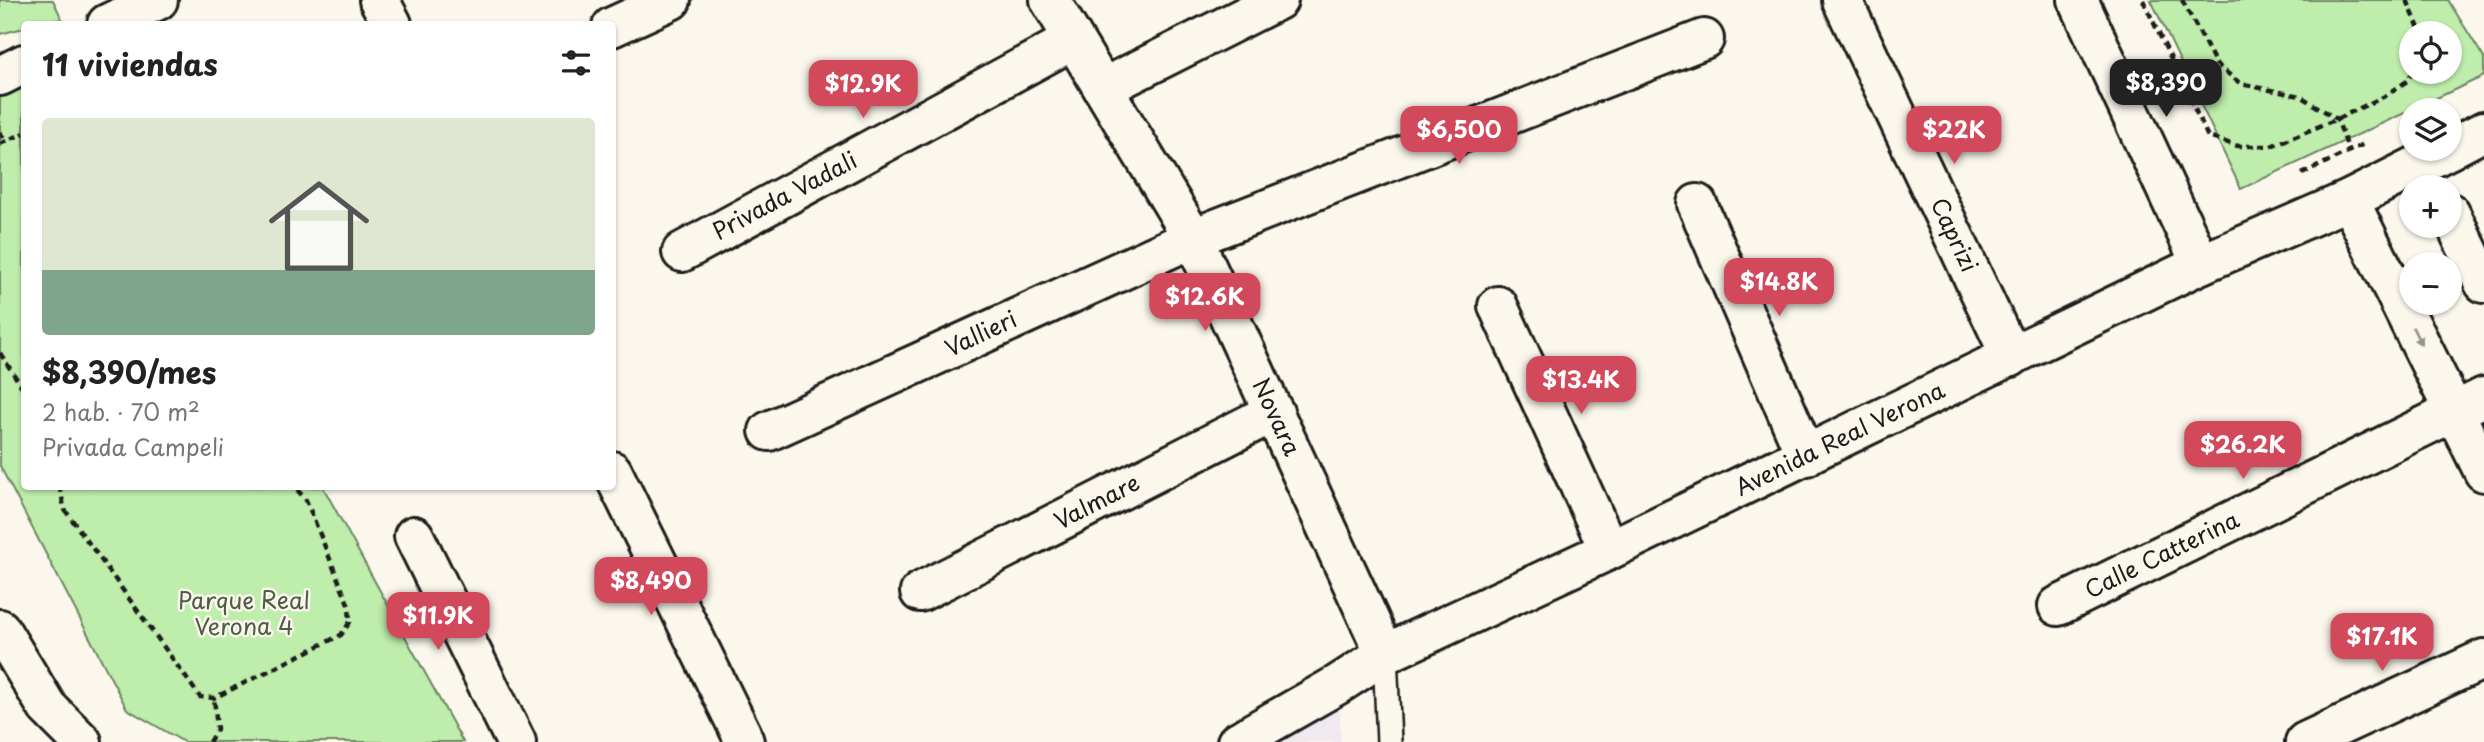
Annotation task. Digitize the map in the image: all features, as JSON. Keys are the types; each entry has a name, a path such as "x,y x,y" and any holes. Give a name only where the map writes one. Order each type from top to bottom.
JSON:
{"street":[{"path":"379,0 390,21"},
{"path":"616,25 671,0"},
{"name":"Novara","path":"1050,0 1193,238 1385,654"},
{"path":"1103,88 1278,0"},
{"name":"Caprizi","path":"1842,0 2011,357"},
{"path":"2078,0 2201,264"},
{"path":"114,21 147,8"},
{"name":"Vallieri","path":"769,431 1193,238 1704,39"},
{"name":"Privada Vadali","path":"681,252 1073,40"},
{"path":"0,76 21,66"},
{"name":"Avenida Real Verona","path":"1237,742 1337,685 1385,654 1609,551 2201,264 2441,162 2484,131"},
{"path":"2349,200 2469,403 2484,472"},
{"path":"1697,204 1806,456"},
{"path":"2462,237 2484,283"},
{"path":"1498,306 1609,551"},
{"name":"Calle Catterina","path":"2058,606 2469,403"},
{"name":"Valmare","path":"920,593 1274,412"},
{"path":"616,479 744,742"},
{"path":"414,537 516,742"},
{"path":"0,629 47,707 82,742"},
{"path":"2305,742 2484,659"}],"lane":[{"name":"Novara","path":"1385,654 1389,742"}],"path":[{"path":"2143,0 2208,137 2238,146 2271,146 2337,119 2385,96 2403,84"},
{"path":"2182,0 2216,64 2241,84 2300,96 2337,119 2349,151"},
{"path":"2407,0 2416,21"},
{"path":"0,132 2,143 21,134"},
{"path":"2300,174 2374,139"},
{"path":"0,353 21,385"},
{"path":"60,490 65,510 136,611 200,697 214,698 341,635 350,622 349,606 306,500 297,490"},
{"path":"209,742 216,729 214,698"}],"shaded area":[{"path":"1339,693 1341,742 1260,742"}],"green space":[{"path":"0,0 53,0 62,19 21,21 21,29 0,34"},
{"path":"2151,0 2448,0 2461,21 2399,21 2399,84 2462,84 2462,23 2484,58 2484,76 2437,98 2399,98 2399,116 2241,189"},
{"name":"Parque Real Verona 4","path":"21,74 21,490 325,490 463,742 184,742 127,709 0,466 0,85"}]}
